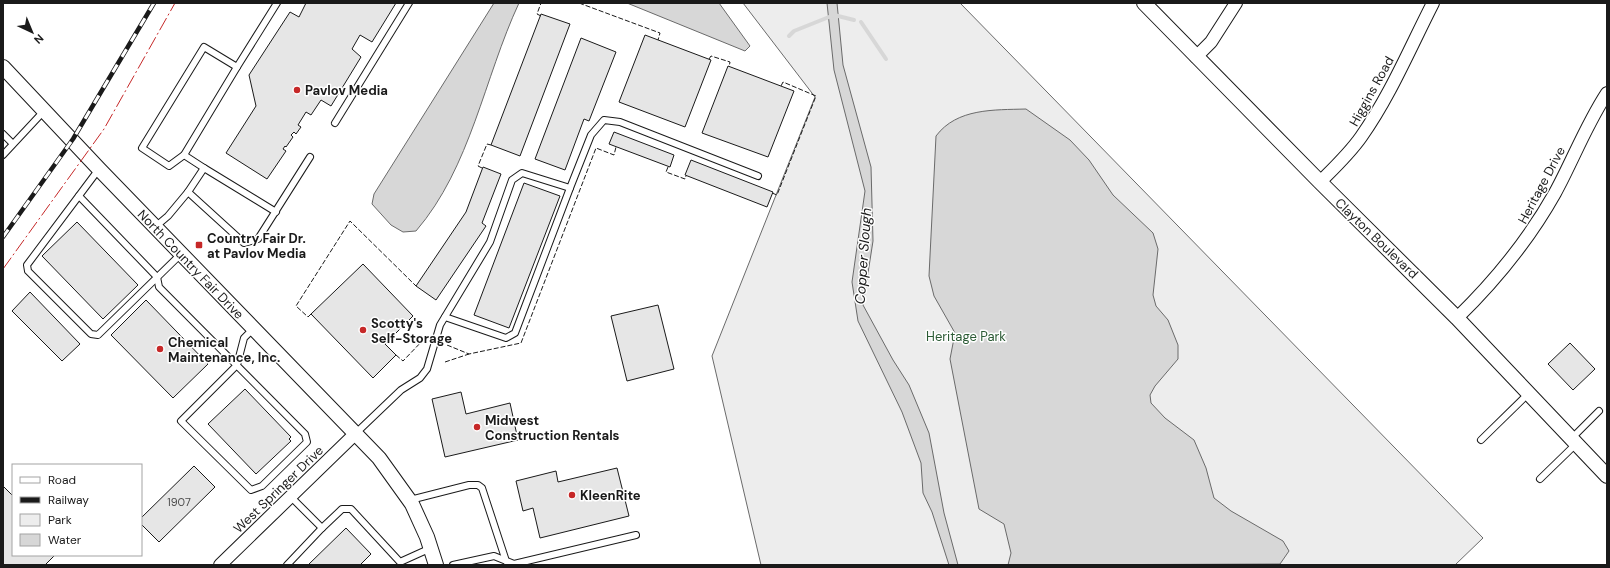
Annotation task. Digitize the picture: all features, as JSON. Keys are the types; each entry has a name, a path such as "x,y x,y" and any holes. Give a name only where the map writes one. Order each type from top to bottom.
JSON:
{"street":[{"name":"Clayton Boulevard","path":"1144,3 1320,182 1457,318 1607,476"},
{"path":"1196,57 1214,37 1236,3"},
{"name":"Higgins Road","path":"1320,182 1338,165 1360,139 1375,116 1433,3"},
{"name":"North Country Fair Drive","path":"3,67 99,169 380,458 410,500 436,565"},
{"name":"Heritage Drive","path":"1457,318 1492,283 1526,241 1556,191 1583,133 1607,93"},
{"name":"West Springer Drive","path":"220,565 356,433"}],"lane":[{"path":"236,67 204,48 142,148 169,166 184,155 236,67 277,3"},
{"path":"334,123 409,3"},
{"path":"3,155 12,143 45,110"},
{"path":"444,317 506,338 515,333 591,135 604,120 620,122 758,176"},
{"path":"3,134 12,143"},
{"path":"184,155 276,212"},
{"path":"188,192 244,243 258,240 310,157"},
{"path":"155,227 168,216 188,192 204,168"},
{"path":"99,169 27,265 28,271 91,334 98,335 181,254"},
{"path":"356,433 401,390 420,378 427,369 440,325 490,242 512,180 522,173 570,188"},
{"path":"79,196 157,277 159,287 237,365 305,434 307,442 262,486 250,490 181,421 237,365 244,338 254,328"},
{"path":"1481,440 1529,393"},
{"path":"1540,479 1599,411"},
{"path":"410,500 469,485 478,485 482,488 506,561"},
{"path":"290,496 322,528"},
{"path":"287,565 342,509 351,509 399,563 430,548"},
{"path":"452,565 494,556 514,564 636,535"}],"green space":[{"name":"Heritage Park","path":"743,3 960,3 1483,538 1455,565 761,565 712,356 815,97"}],"water":[{"path":"494,3 519,3 496,61 464,151 435,206 416,231 403,232 391,225 372,204 374,194"},
{"path":"627,3 719,3 750,46 745,51"},
{"name":"Copper Slough","path":"827,3 837,3 843,65 871,167 873,241 863,305 893,360 909,385 929,433 944,513 958,565 949,565 932,512 923,493 921,463 902,412 858,321 852,282 865,191 834,70"},
{"path":"1026,109 1070,140 1089,160 1113,195 1153,233 1158,249 1153,295 1156,306 1168,320 1178,345 1178,359 1155,386 1150,395 1151,403 1165,418 1194,440 1206,468 1214,498 1231,511 1283,541 1289,551 1280,564 1008,565 1011,553 1004,524 979,509 950,359 955,333 934,296 929,276 936,136 954,120 965,115 977,112"}],"building":[{"name":"Pavlov Media","path":"306,3 396,3 372,42 360,35 352,49 361,57 331,106 321,100 311,115 306,112 298,125 301,127 296,134 294,132 291,135 293,137 283,149 286,151 267,179 226,153 256,106 249,75 290,12 299,17"},
{"path":"541,14 570,24 520,156 491,145"},
{"path":"645,35 711,60 685,127 619,102"},
{"path":"581,38 616,52 589,121 584,119 565,170 535,159"},
{"path":"728,66 794,91 768,157 702,133"},
{"path":"614,132 674,155 670,167 609,144"},
{"path":"691,160 773,192 767,207 685,175"},
{"path":"483,167 501,174 482,223 486,226 436,300 416,286 466,212"},
{"path":"524,183 560,196 509,328 474,315"},
{"path":"77,222 138,285 103,319 42,256"},
{"name":"Scotty's Self-Storage","path":"363,264 413,316 385,344 396,355 373,378 311,314"},
{"path":"30,292 80,344 62,361 12,311"},
{"name":"Chemical Maintenance, Inc.","path":"146,300 208,364 173,398 111,335"},
{"path":"658,305 674,369 627,381 611,316"},
{"path":"1570,343 1595,369 1573,390 1548,364"},
{"path":"245,389 291,437 289,439 291,441 256,474 208,424"},
{"name":"Midwest Construction Rentals","path":"461,392 466,414 510,403 518,440 445,457 432,399"},
{"path":"194,466 215,487 159,542 142,525 142,517"},
{"name":"KleenRite","path":"617,468 629,516 540,538 533,508 523,511 516,481 556,471 558,482"},
{"path":"3,486 12,495 12,556 54,556 45,565 3,565"},
{"path":"346,528 371,554 360,565 308,565"}],"waterway":[{"path":"789,36 794,31 834,15 854,20"},
{"path":"861,22 886,59"}],"railway":[{"path":"3,237 73,139 154,3"}],"fence":[{"path":"541,3 537,14 541,16"},
{"path":"579,3 660,33 658,40"},
{"path":"709,59 711,56 730,62 729,67"},
{"path":"772,193 777,195 816,96 783,82 781,86"},
{"path":"482,168 478,166 487,144 491,145"},
{"path":"447,345 469,354 521,343 596,148 614,155 616,147"},
{"path":"668,167 666,172 685,179 686,176"},
{"path":"311,314 308,317 296,306 350,221 416,286"},
{"path":"396,355 403,361 426,337 430,339"},
{"path":"445,362 469,354"}],"power":[{"path":"3,269 104,129 175,3"}],"place":[{"name":"Pavlov Media","path":"297,90"},
{"name":"Country Fair Dr. at Pavlov Media","path":"199,245"},
{"name":"Scotty's Self-Storage","path":"363,330"},
{"name":"Chemical Maintenance, Inc.","path":"160,349"},
{"name":"Midwest Construction Rentals","path":"477,427"},
{"name":"KleenRite","path":"572,495"}]}
